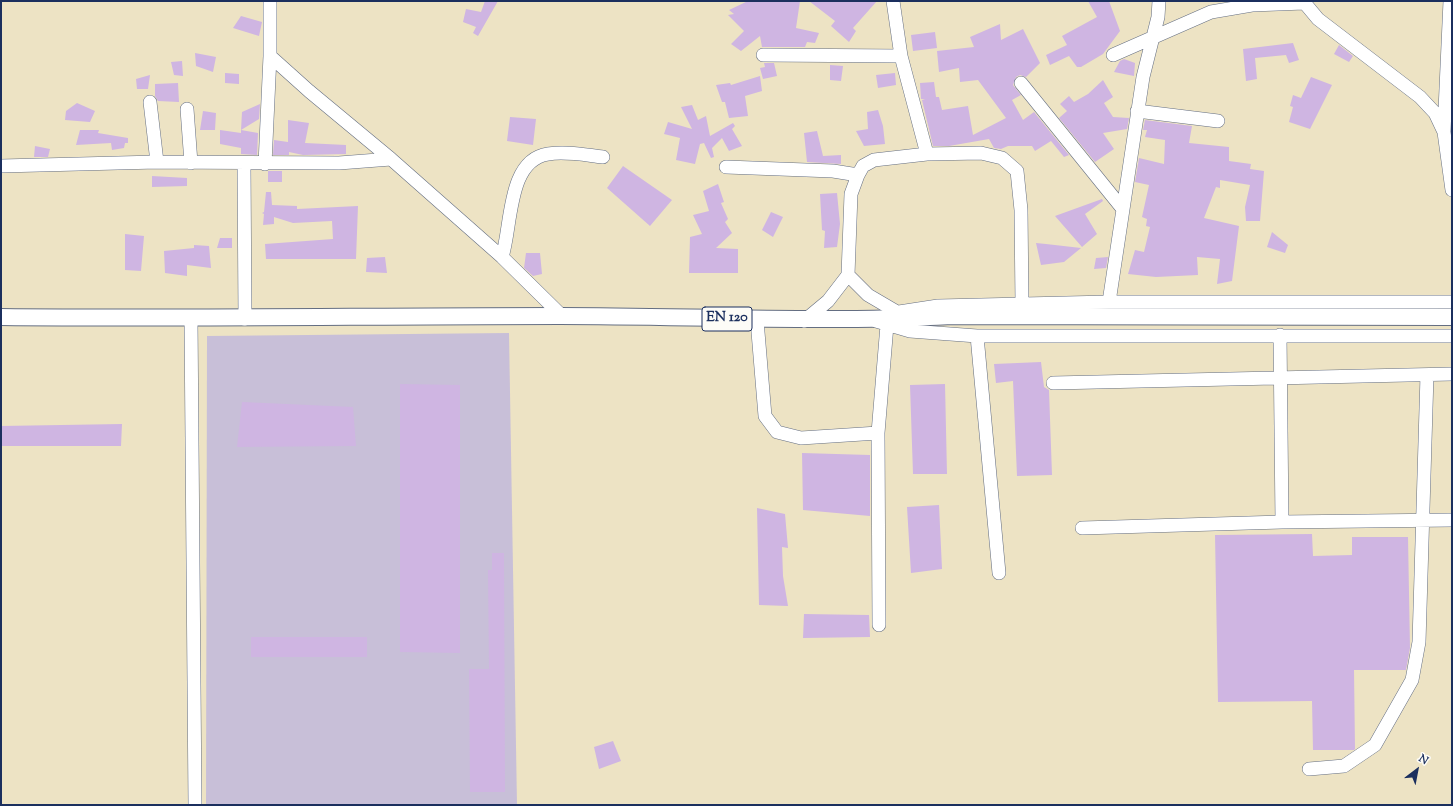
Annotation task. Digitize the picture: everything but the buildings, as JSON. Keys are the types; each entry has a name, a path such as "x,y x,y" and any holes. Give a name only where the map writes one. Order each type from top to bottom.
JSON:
{"main road":[{"name":"EN 120","path":"1,317 245,319 562,316 881,323 952,316 1452,317"}],"street":[{"path":"265,164 270,56 270,1"},
{"path":"893,1 901,56 927,154"},
{"path":"1109,302 1137,111 1143,77 1158,17 1159,1"},
{"path":"1450,1 1444,132 1452,190"},
{"path":"1113,55 1153,36 1211,12 1252,5 1303,2 1318,19 1420,97 1435,113 1444,132"},
{"path":"763,55 901,56"},
{"path":"270,56 309,91 391,159 502,257 562,316"},
{"path":"1020,83 1122,208"},
{"path":"150,102 157,162"},
{"path":"187,109 191,163"},
{"path":"1137,111 1218,122"},
{"path":"804,321 828,301 848,275 851,194 863,166 874,160 927,154 981,153 1002,158 1017,171 1022,210 1022,304"},
{"path":"502,257 507,242 516,183 523,169 535,158 547,154 603,157"},
{"path":"1,166 157,162 244,164 339,163 391,159"},
{"path":"244,164 245,319"},
{"path":"726,167 833,171 858,175"},
{"path":"848,275 868,295 897,312"},
{"path":"881,323 897,312 938,306 1109,302 1452,302"},
{"path":"191,319 195,805"},
{"path":"757,320 765,416 777,432 802,438 878,433"},
{"path":"881,323 910,331 977,336 1452,336"},
{"path":"879,625 878,433 881,323"},
{"path":"1280,335 1282,522"},
{"path":"977,336 999,573"},
{"path":"1053,383 1452,374"},
{"path":"1309,769 1344,766 1375,745 1412,680 1419,642 1424,521 1427,375"},
{"path":"1082,528 1282,522 1452,520"}],"shaded area":[{"path":"509,333 517,805 206,805 207,336"}]}
